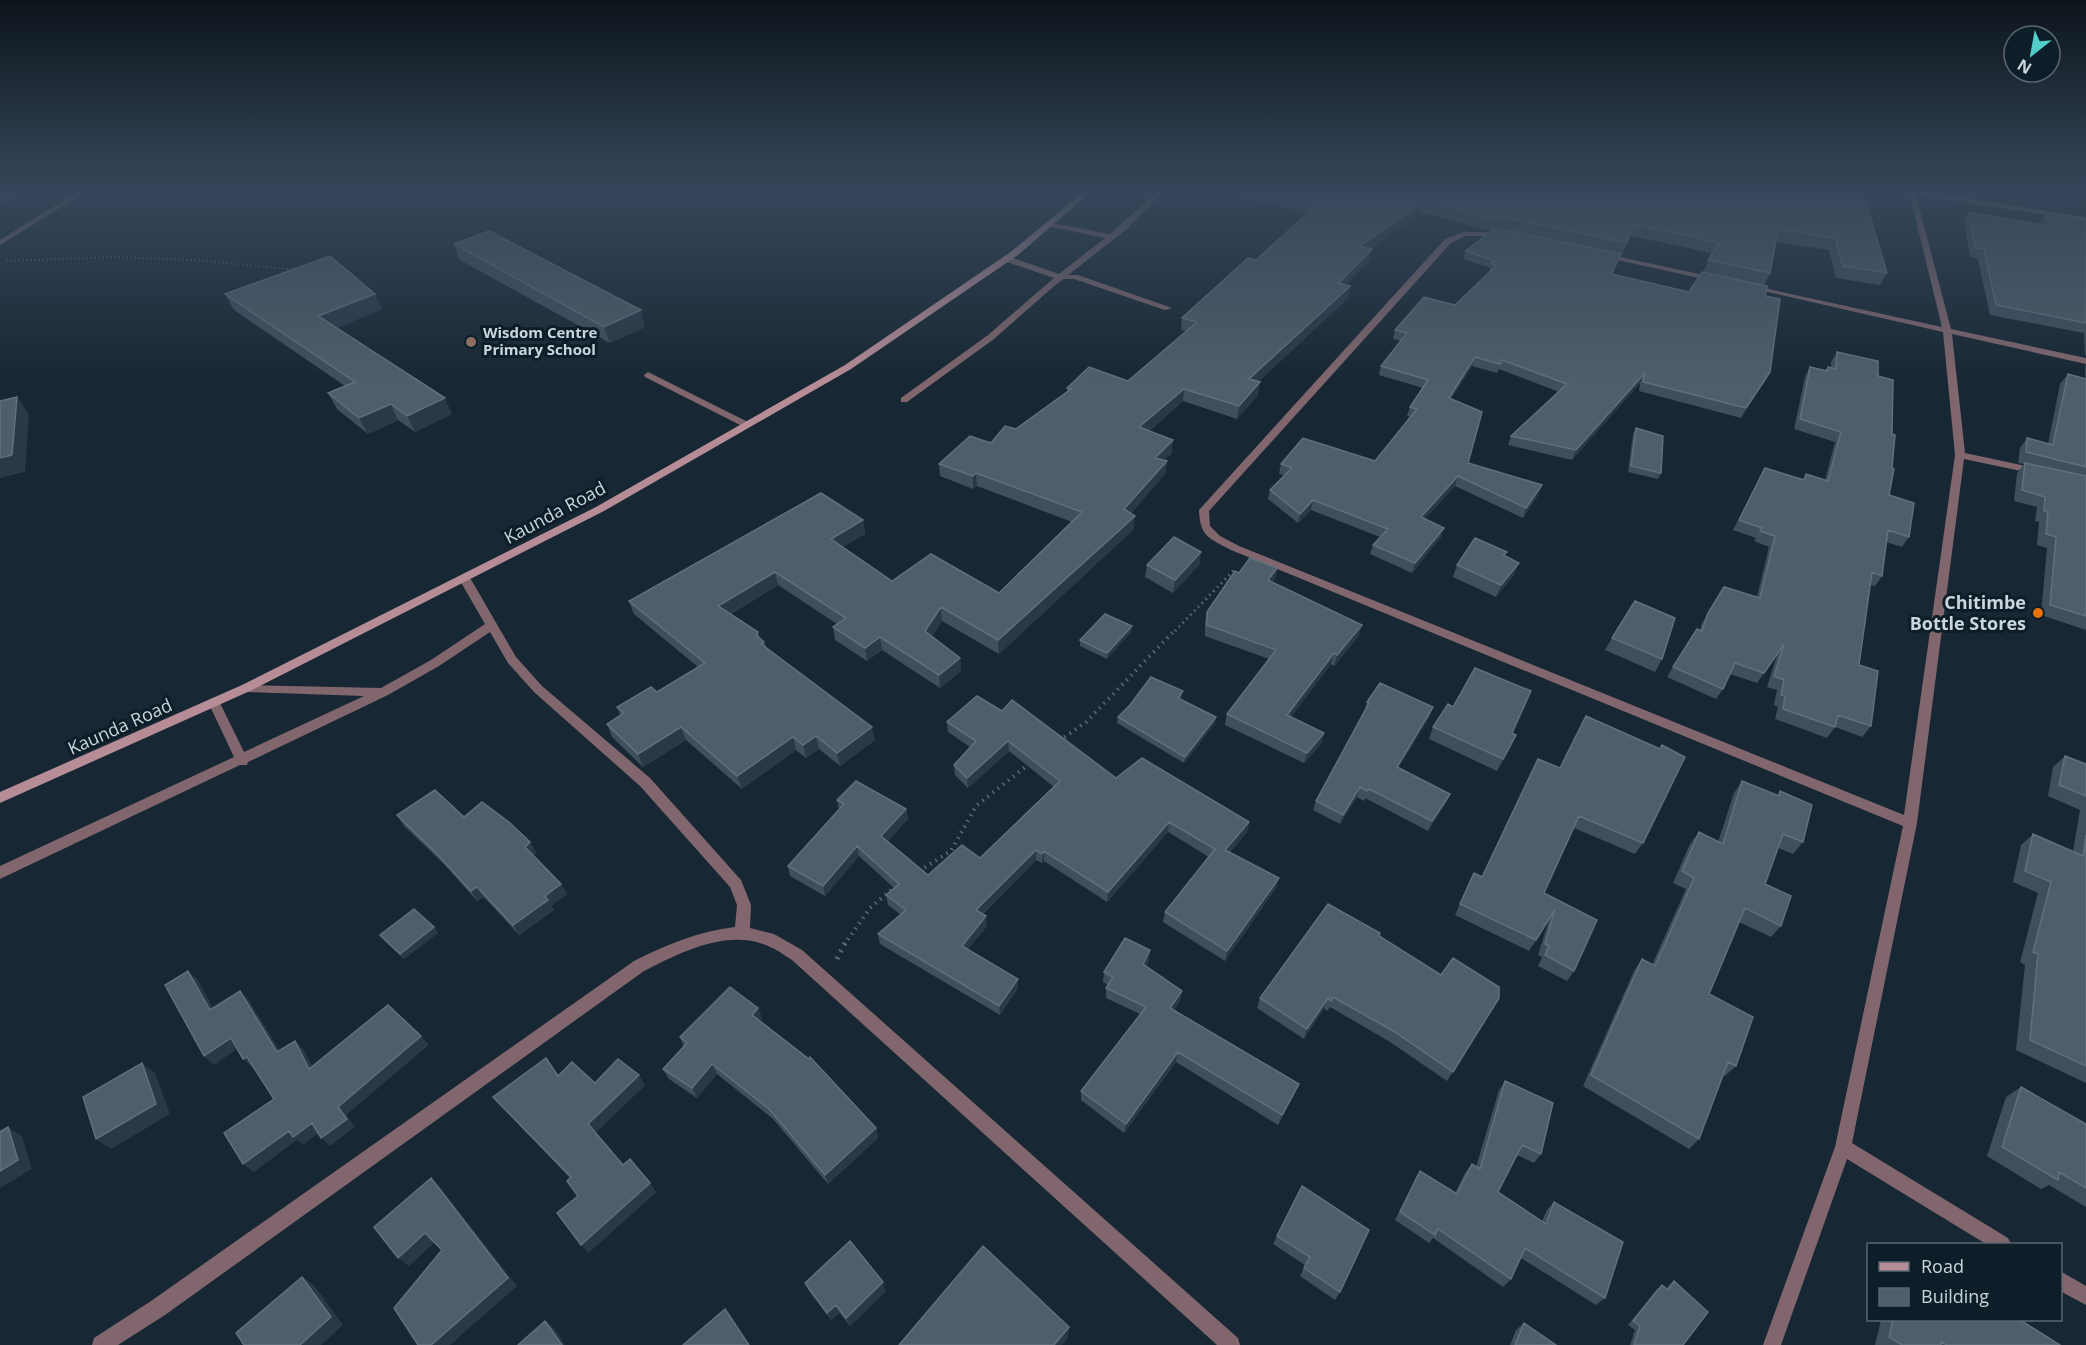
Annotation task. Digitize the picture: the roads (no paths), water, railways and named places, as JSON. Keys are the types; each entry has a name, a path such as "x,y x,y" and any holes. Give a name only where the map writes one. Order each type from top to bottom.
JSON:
{"main road":[{"name":"Kaunda Road","path":"0,798 246,688 600,509 848,367 1012,255"}],"street":[{"path":"904,399 991,337 1088,255"},
{"path":"1436,255 1204,510 1205,527 1216,538 1250,554 1910,823"},
{"path":"1601,255 1725,281"},
{"path":"1772,1345 1843,1147 1910,823 1960,455 1947,329 1929,255"},
{"path":"1007,259 1060,277 1075,277 1168,308"},
{"path":"1737,284 2086,361"},
{"path":"648,375 747,425"},
{"path":"1960,455 2052,475"},
{"path":"465,579 490,626 512,660 538,689 645,782 736,884 744,905 742,934"},
{"path":"0,873 242,761 384,692 435,663 490,626"},
{"path":"246,688 384,692"},
{"path":"214,702 242,761"},
{"path":"101,1345 158,1308 639,966 675,949 710,937 742,934 769,939 797,955 1231,1345"},
{"path":"1843,1147 1999,1243"},
{"path":"2062,1281 2086,1296"}],"place":[{"name":"Wisdom Centre Primary School","path":"471,342"},
{"name":"Chitimbe Bottle Stores","path":"2038,613"}]}
